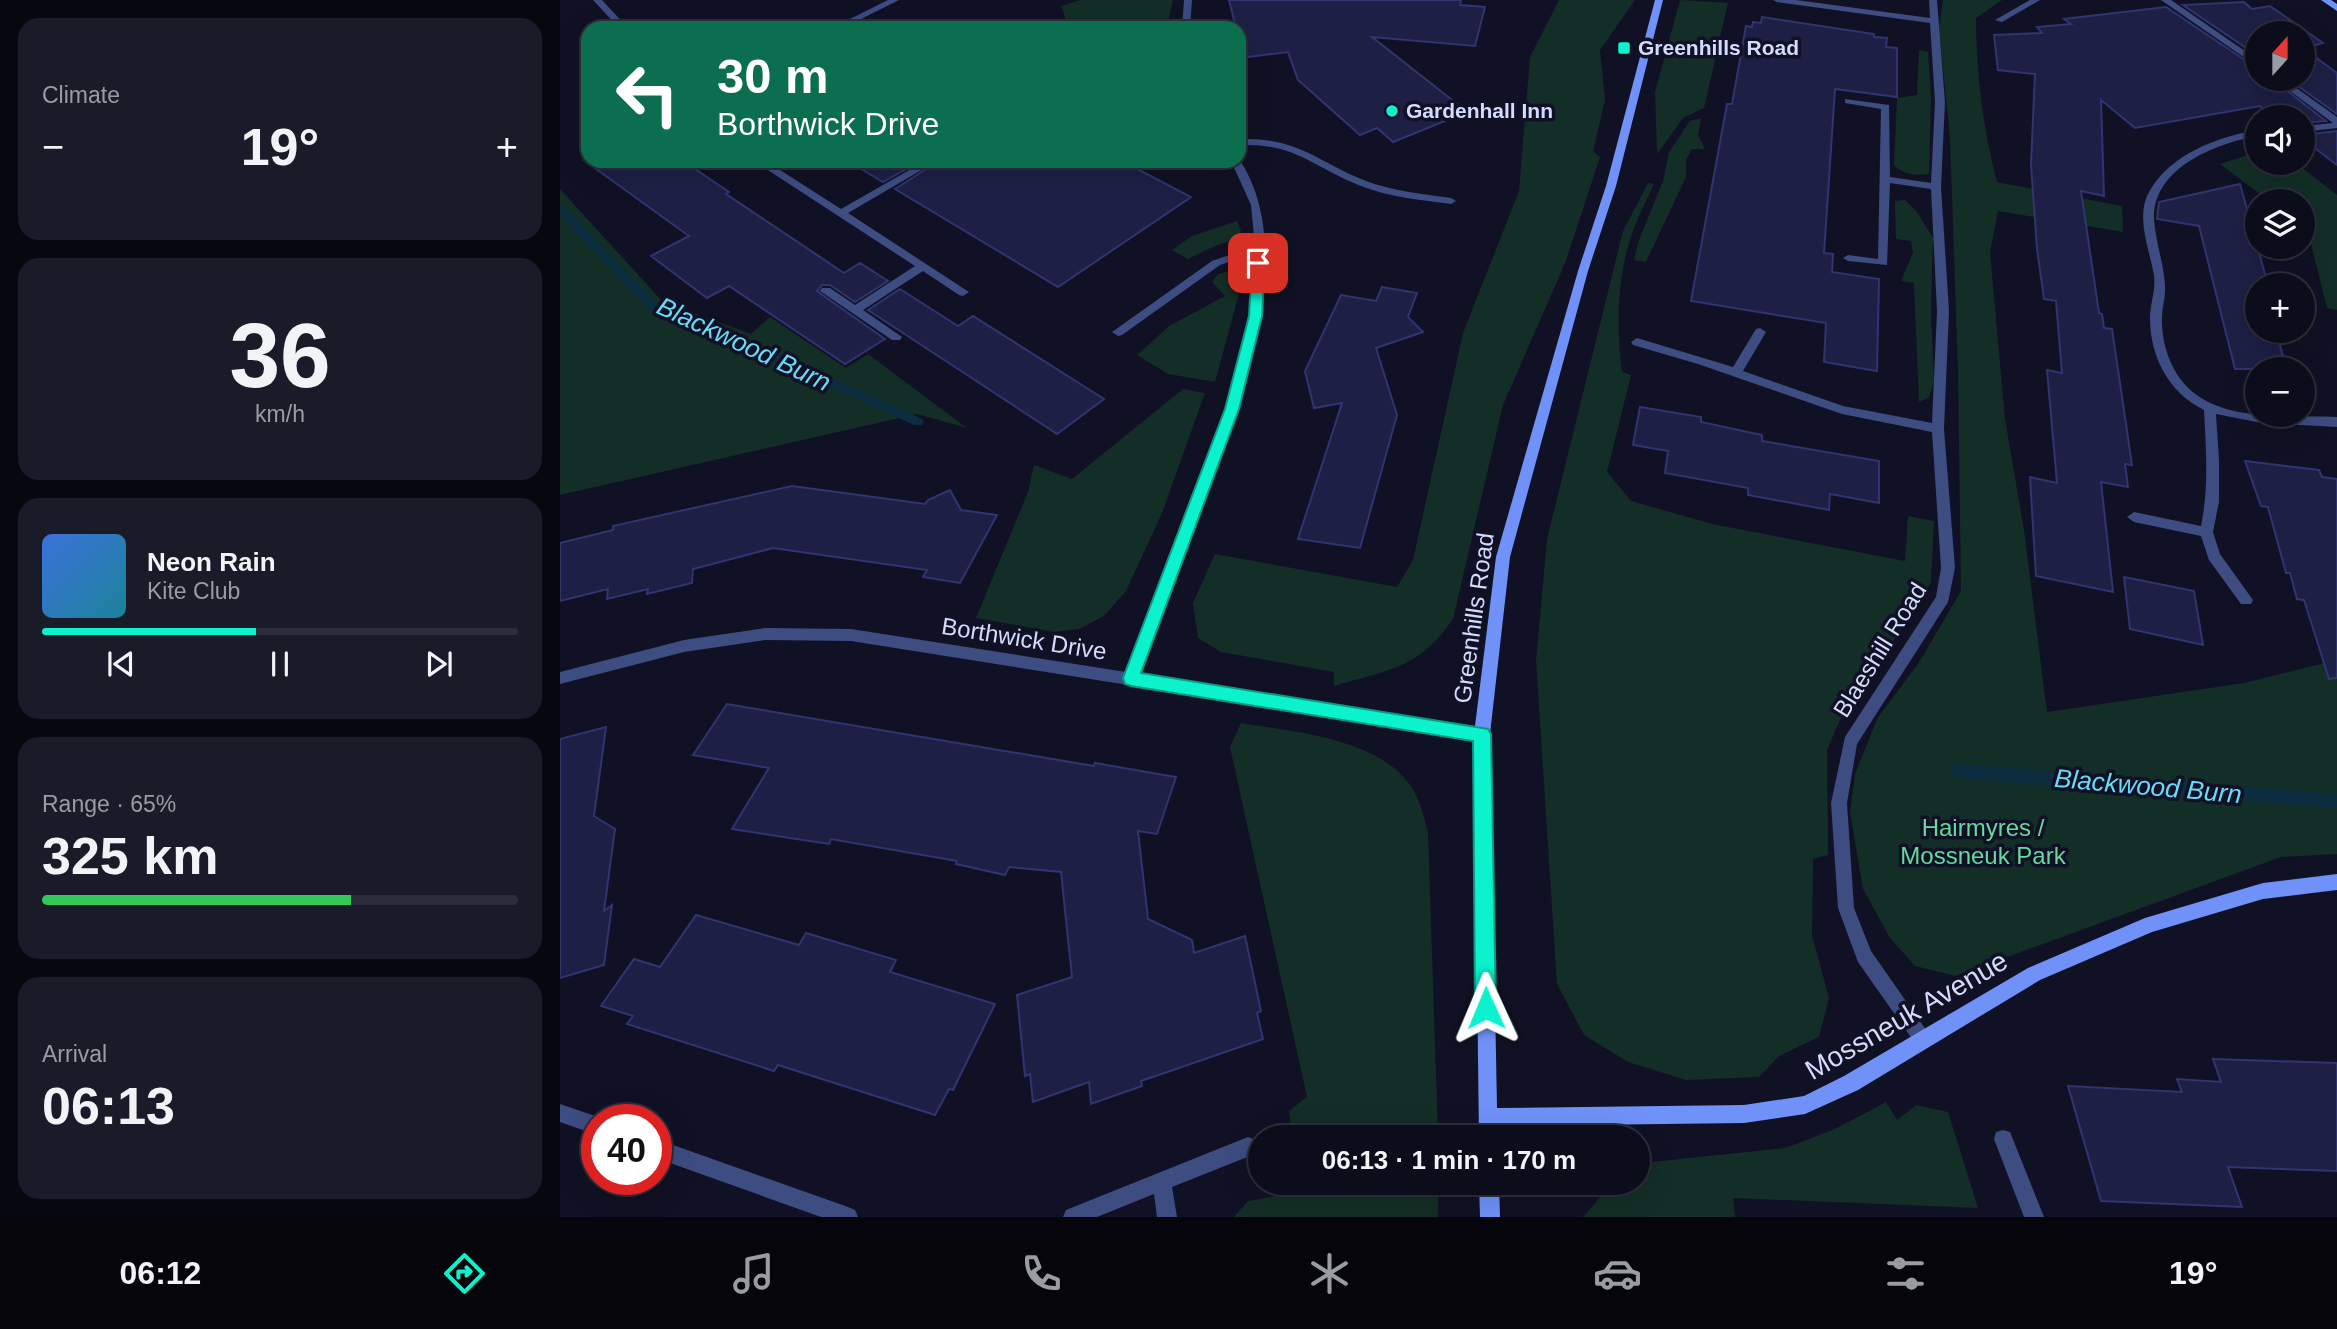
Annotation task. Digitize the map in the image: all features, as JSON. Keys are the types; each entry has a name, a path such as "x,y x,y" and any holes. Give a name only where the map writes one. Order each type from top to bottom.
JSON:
{"street":[{"path":"851,21 895,0"},
{"path":"1186,21 1188,0"},
{"name":"Greenhills Road","path":"1487,1125 1482,734 1503,557 1583,271 1611,186 1659,0"},
{"path":"1777,0 1932,20"},
{"name":"Blaeshill Road","path":"1923,1040 1864,956 1846,908 1839,803 1850,742 1943,598 1948,568 1938,429 1943,311 1936,187 1940,102 1932,20 1933,0"},
{"path":"1999,20 2036,0"},
{"path":"2165,0 2245,55"},
{"path":"2325,0 2337,8"},
{"path":"602,1 618,21"},
{"path":"2294,91 2337,123"},
{"path":"1848,101 1886,107 1883,263 1848,258"},
{"path":"2315,127 2337,123"},
{"path":"2245,136 2216,144 2193,156 2169,173 2153,192 2149,216 2151,247 2160,289 2156,318 2163,357 2178,386 2210,409 2258,417 2337,422"},
{"path":"1246,141 1283,143 1363,183 1405,194 1451,201"},
{"path":"771,168 843,212 963,292"},
{"path":"843,212 920,168"},
{"path":"1131,678 1232,409 1255,316 1260,248 1256,205 1239,168"},
{"path":"1886,179 1936,187"},
{"path":"1118,332 1216,262 1260,248"},
{"path":"856,309 922,267"},
{"path":"826,291 896,337"},
{"path":"1736,372 1760,332"},
{"path":"1637,342 1736,372 1842,410 1938,429"},
{"path":"2210,409 2212,502 2207,532 2214,556 2246,600"},
{"path":"2134,517 2207,532"},
{"name":"Borthwick Drive","path":"560,678 684,646 765,634 852,635 1482,734"},
{"name":"Mossneuk Avenue","path":"1487,1117 1744,1114 1805,1105 1851,1083 2034,974 2151,925 2263,891 2337,882"},
{"path":"560,1113 581,1120"},
{"path":"2003,1139 2034,1217"},
{"path":"1073,1217 1248,1147"},
{"path":"672,1154 848,1217"},
{"path":"1162,1182 1167,1217"},
{"path":"1489,1195 1490,1217"}],"green space":[{"path":"1081,0 1173,0 1168,21 1068,21 1061,6"},
{"path":"1559,0 1635,0 1600,50 1605,100 1593,151 1600,157 1566,261 1503,405 1453,619 1440,636 1415,658 1386,671 1334,686 1334,672 1221,652 1198,638 1193,603 1215,554 1397,587 1413,560 1463,333 1519,191 1530,57"},
{"path":"1680,0 1728,3 1704,108 1683,118 1657,154 1655,92"},
{"name":"Hairmyres / Mossneuk Park","path":"1943,0 2002,0 1976,18 1981,101 1997,182 2122,206 2123,232 1998,211 1990,252 2005,419 2024,530 2047,712 2244,683 2337,660 2337,854 2281,857 1955,976 1915,966 1890,938 1863,889 1850,812 1855,774 1878,717 1918,664 1961,591 1958,371 1950,138 1939,28"},
{"path":"1919,50 1928,52 1931,96 1929,174 1919,175 1906,173 1894,165 1897,98 1917,95"},
{"path":"1701,118 1698,135 1705,149 1692,149 1686,160 1686,177 1646,262 1634,260 1639,240 1663,181 1669,152 1690,121"},
{"path":"2245,156 2245,175 2311,175 2337,195 2337,310 2327,308 2315,259 2315,189 2253,189 2220,164"},
{"path":"1648,183 1654,184 1632,233 1623,267 1619,337 1622,372 1631,375 1607,472 1631,501 1712,524 1905,561 1908,516 1934,521 1931,582 1917,609 1848,702 1827,750 1828,855 1813,859 1812,935 1829,998 1819,1037 1779,1056 1759,1077 1686,1080 1628,1062 1584,1035 1557,984 1536,661 1547,539 1623,231"},
{"path":"560,189 662,301 751,334 770,317 846,368 868,354 967,428 917,414 560,495"},
{"path":"1905,200 1917,212 1933,238 1931,312 1934,382 1929,397 1919,402 1914,283 1901,281 1913,253 1911,241 1896,239 1895,201"},
{"path":"1237,221 1243,237 1188,259 1172,250 1192,236"},
{"path":"1229,271 1237,273 1239,294 1215,382 1168,374 1137,355 1169,326 1225,296 1212,282 1218,274"},
{"path":"1183,389 1205,393 1162,513 1126,591 1104,616 1079,629 1054,632 976,618 1028,492 1034,465 1072,479"},
{"path":"1241,723 1309,734 1357,747 1378,757 1396,770 1411,786 1428,832 1438,1125 1291,1125 1289,1111 1307,1097 1230,747"},
{"path":"1886,1102 1897,1120 1916,1105 1948,1112 1978,1208 1733,1198 1735,1217 1583,1217 1602,1195 1650,1195 1652,1162 1785,1148 1835,1129"},
{"path":"1282,1195 1438,1195 1438,1217 1234,1217 1248,1201"}],"building":[{"path":"1229,0 1461,0 1460,5 1485,7 1475,46 1372,37 1461,107 1444,114 1450,119 1393,142 1377,128 1360,135 1298,80 1288,52 1246,57 1246,21 1234,21"},
{"path":"2244,2 2252,9 2270,6 2291,21 2245,21 2245,47 2183,5"},
{"path":"2166,7 2245,60 2245,91 2287,91 2305,105 2245,105 2245,109 2135,128 2101,100 2104,196 2081,191 2099,313 2102,314 2104,328 2112,329 2132,465 2125,464 2128,487 2101,482 2113,592 2036,576 2030,477 2057,483 2047,370 2062,373 2056,301 2044,299 2037,249 2031,164 2035,74 1998,70 1994,35 2042,33 2037,27 2071,24 2064,19"},
{"path":"1762,17 1874,34 1874,37 1887,38 1886,47 1897,48 1897,97 1835,89 1824,253 1833,254 1832,272 1879,279 1877,371 1824,362 1826,323 1691,301 1727,104 1732,104 1746,26 1752,27 1753,22 1761,23"},
{"path":"2315,57 2337,73 2337,114 2305,91 2315,91"},
{"path":"2315,112 2326,121 2315,122"},
{"path":"2337,131 2337,165 2315,148 2315,134"},
{"path":"595,168 693,168 729,192 726,194 844,273 860,263 888,281 855,302 830,285 822,285 817,291 885,339 845,364 729,286 707,298 651,256 689,236"},
{"path":"860,168 908,168 883,182"},
{"path":"928,168 1135,168 1191,197 1058,287 895,189"},
{"path":"2240,184 2245,202 2245,259 2261,259 2265,273 2245,273 2245,343 2280,343 2283,357 2245,357 2245,369 2235,369 2199,226 2157,219 2159,202"},
{"path":"1382,287 1417,293 1408,317 1423,332 1376,348 1397,415 1360,548 1298,539 1342,403 1314,408 1305,371 1341,295 1376,301"},
{"path":"900,289 958,326 973,316 1104,399 1057,434 868,310"},
{"path":"1640,407 1701,417 1701,422 1762,435 1762,441 1879,461 1879,503 1830,494 1829,510 1748,495 1748,488 1665,473 1668,451 1633,445"},
{"path":"2245,461 2319,470 2322,477 2337,479 2337,678 2329,679 2304,600 2297,599 2290,573 2286,573 2268,507 2261,506"},
{"path":"792,486 925,504 950,490 961,510 997,515 960,583 923,577 927,570 773,548 693,569 692,583 647,594 648,589 607,599 608,589 560,601 560,543 613,530 613,526"},
{"path":"2124,577 2194,591 2203,645 2130,629"},
{"path":"727,704 1094,766 1095,763 1176,777 1157,834 1138,831 1148,919 1192,940 1194,953 1245,936 1261,1011 1257,1013 1263,1039 1141,1081 1142,1086 1091,1104 1089,1082 1033,1102 1030,1074 1025,1076 1017,995 1072,977 1061,872 1009,867 1005,875 956,864 957,861 831,839 829,844 732,829 769,768 693,755"},
{"path":"606,727 594,816 615,829 604,911 612,905 604,965 560,978 560,739"},
{"path":"696,915 799,945 806,933 896,960 890,972 995,1004 953,1090 949,1089 935,1115 778,1065 774,1071 627,1024 633,1016 601,1006 634,959 660,967"},
{"path":"2213,1059 2337,1063 2337,1171 2228,1167 2242,1207 2101,1201 2068,1086 2182,1092 2177,1079 2221,1082"}],"waterway":[{"name":"Blackwood Burn","path":"560,209 654,307 780,359 918,422"},
{"name":"Blackwood Burn","path":"1959,771 2337,801"}],"place":[{"name":"Greenhills Road","path":"1624,48"},
{"name":"Gardenhall Inn","path":"1392,111"}],"route":[{"path":"1258,263 1255,316 1232,409 1131,678 1209,693 1482,734 1486,1008"}]}
